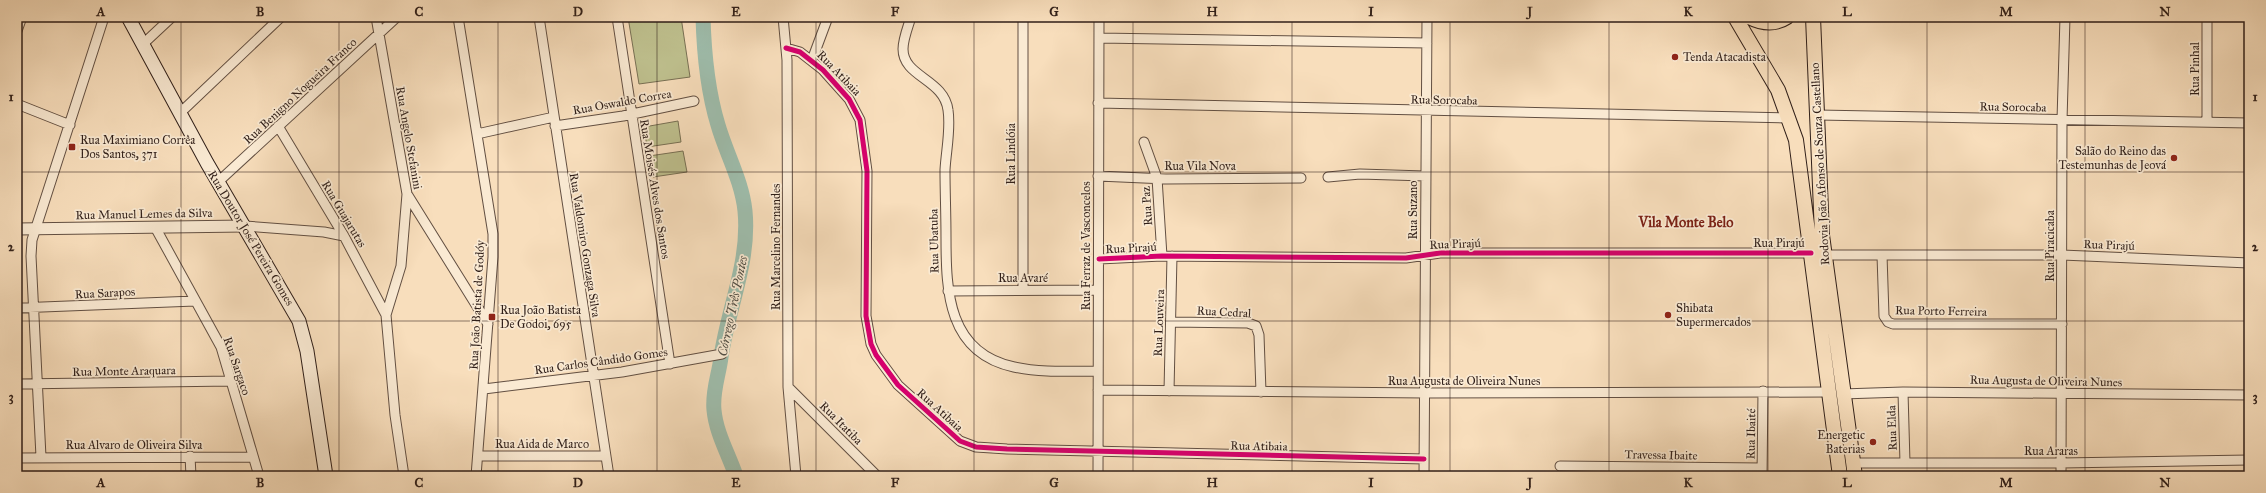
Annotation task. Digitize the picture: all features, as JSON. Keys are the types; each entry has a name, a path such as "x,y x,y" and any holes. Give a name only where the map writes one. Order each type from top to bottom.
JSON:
{"main road":[{"name":"Rua Doutor José Pereira Gomes","path":"128,17 218,182 292,307 304,336 326,476"},
{"name":"Rodovia João Afonso de Souza Castellano","path":"1735,17 1769,71 1790,118 1796,140 1818,254 1836,393 1840,476"},
{"path":"1749,17 1765,23 1776,22 1787,17"},
{"name":"Rodovia João Afonso de Souza Castellano","path":"1813,17 1818,115 1818,254"},
{"name":"Rodovia João Afonso de Souza Castellano","path":"1836,393 1854,469"}],"street":[{"path":"17,31 22,17"},
{"path":"41,458 31,256 34,228 70,125 104,17"},
{"path":"142,45 172,17"},
{"path":"180,113 281,17"},
{"name":"Rua Angelo Stefanini","path":"376,17 407,194 400,266 386,315 395,414 404,476"},
{"name":"Rua Benigno Nogueira Franco","path":"218,182 397,17"},
{"name":"Rua João Batista de Godóy","path":"458,17 493,234 494,257 476,476"},
{"name":"Rua Valdomiro Gonzaga Silva","path":"539,17 609,476"},
{"name":"Rua Moisés Alves dos Santos","path":"616,17 670,364"},
{"name":"Rua Marcelino Fernandes","path":"783,17 786,48 788,387 796,476"},
{"path":"812,60 828,17"},
{"name":"Rua Ubatuba","path":"910,17 903,50 905,61 913,70 939,90 945,98 948,110 945,178 946,277 954,320 972,346 982,355 1012,367 1038,372 1098,371"},
{"name":"Rua Lindóia","path":"1023,17 1023,290"},
{"name":"Rua Ferraz de Vasconcelos","path":"1098,476 1099,17"},
{"name":"Rua Suzano","path":"1424,476 1427,17"},
{"name":"Rua Piracicaba","path":"2061,476 2060,393 2062,324 2062,120 2065,17"},
{"name":"Rua Pinhal","path":"2207,17 2207,122"},
{"path":"1099,38 1427,43"},
{"name":"Rua Atibaia","path":"786,48 800,52 812,60 849,99 860,120 867,171 866,316 871,344 876,355 898,385 960,441 976,447 1098,453 1424,459"},
{"name":"Rua Oswaldo Correa","path":"477,134 555,122 631,114 694,101"},
{"name":"Rua Sorocaba","path":"1098,103 1790,118"},
{"path":"17,104 70,125"},
{"name":"Rua Sorocaba","path":"1818,115 2249,123"},
{"name":"Rua Guajarutas","path":"278,126 344,236 386,315"},
{"name":"Rua Paz","path":"1144,142 1157,178 1162,256"},
{"path":"1328,177 1360,174 1425,176"},
{"name":"Rua Vila Nova","path":"1098,176 1157,178 1301,178"},
{"path":"407,194 488,324"},
{"name":"Rua Manuel Lemes da Silva","path":"17,228 245,226 324,232 344,236"},
{"name":"Rua Sargaco","path":"155,227 221,348 252,457 259,476"},
{"name":"Rua Pirajú","path":"1099,259 1162,256 1406,258 1440,252 2062,255 2249,263"},
{"name":"Rua Porto Ferreira","path":"1882,255 1884,316 1888,322 1893,324 2062,324"},
{"name":"Rua Louveira","path":"1169,391 1172,256"},
{"name":"Rua Avaré","path":"948,291 1098,290"},
{"name":"Rua Sarapos","path":"17,308 195,301"},
{"name":"Rua Cedral","path":"1171,322 1248,323 1256,326 1259,335 1261,392"},
{"name":"Rua Carlos Cândido Gomes","path":"484,388 670,364 722,354"},
{"name":"Rua Monte Araquara","path":"17,384 231,381"},
{"name":"Rua Itatiba","path":"788,387 877,476"},
{"name":"Rua Augusta de Oliveira Nunes","path":"1098,390 1425,393 1903,392 2249,395"},
{"name":"Rua Ibaité","path":"1762,472 1763,392"},
{"name":"Rua Elda","path":"1903,392 1905,463"},
{"path":"190,456 191,476"},
{"name":"Rua Alvaro de Oliveira Silva","path":"17,458 190,456 252,457"},
{"name":"Rua Aida de Marco","path":"478,456 606,456"},
{"name":"Rua Araras","path":"1854,469 1905,463 2061,463 2249,460"},
{"name":"Travessa Ibaite","path":"1560,466 1762,472"}],"green space":[{"path":"628,17 681,17 690,77 639,84"},
{"path":"678,121 681,142 647,147 644,127"},
{"path":"683,151 687,172 653,177 649,156"}],"waterway":[{"name":"Córrego Três Pontes","path":"703,17 705,58 714,112 721,136 741,189 745,211 746,230 741,267 738,285 724,339 714,403 717,427 736,476"}],"cycle path":[{"path":"786,48 800,52 823,70 849,99 860,120 867,171 866,316 871,344 876,355 898,385 960,441 976,447 1007,449 1424,459"},
{"path":"1099,259 1162,256 1406,258 1440,253 1811,253"}],"place":[{"name":"Tenda Atacadista","path":"1675,57"},
{"name":"Rua Maximiano Corrêa Dos Santos, 371","path":"72,147"},
{"name":"Salão do Reino das Testemunhas de Jeová","path":"2174,158"},
{"name":"Shibata Supermercados","path":"1668,315"},
{"name":"Rua João Batista De Godoi, 695","path":"492,317"},
{"name":"Energetic Baterias","path":"1873,442"}],"district":[{"name":"Vila Monte Belo","path":"1686,222"}]}
